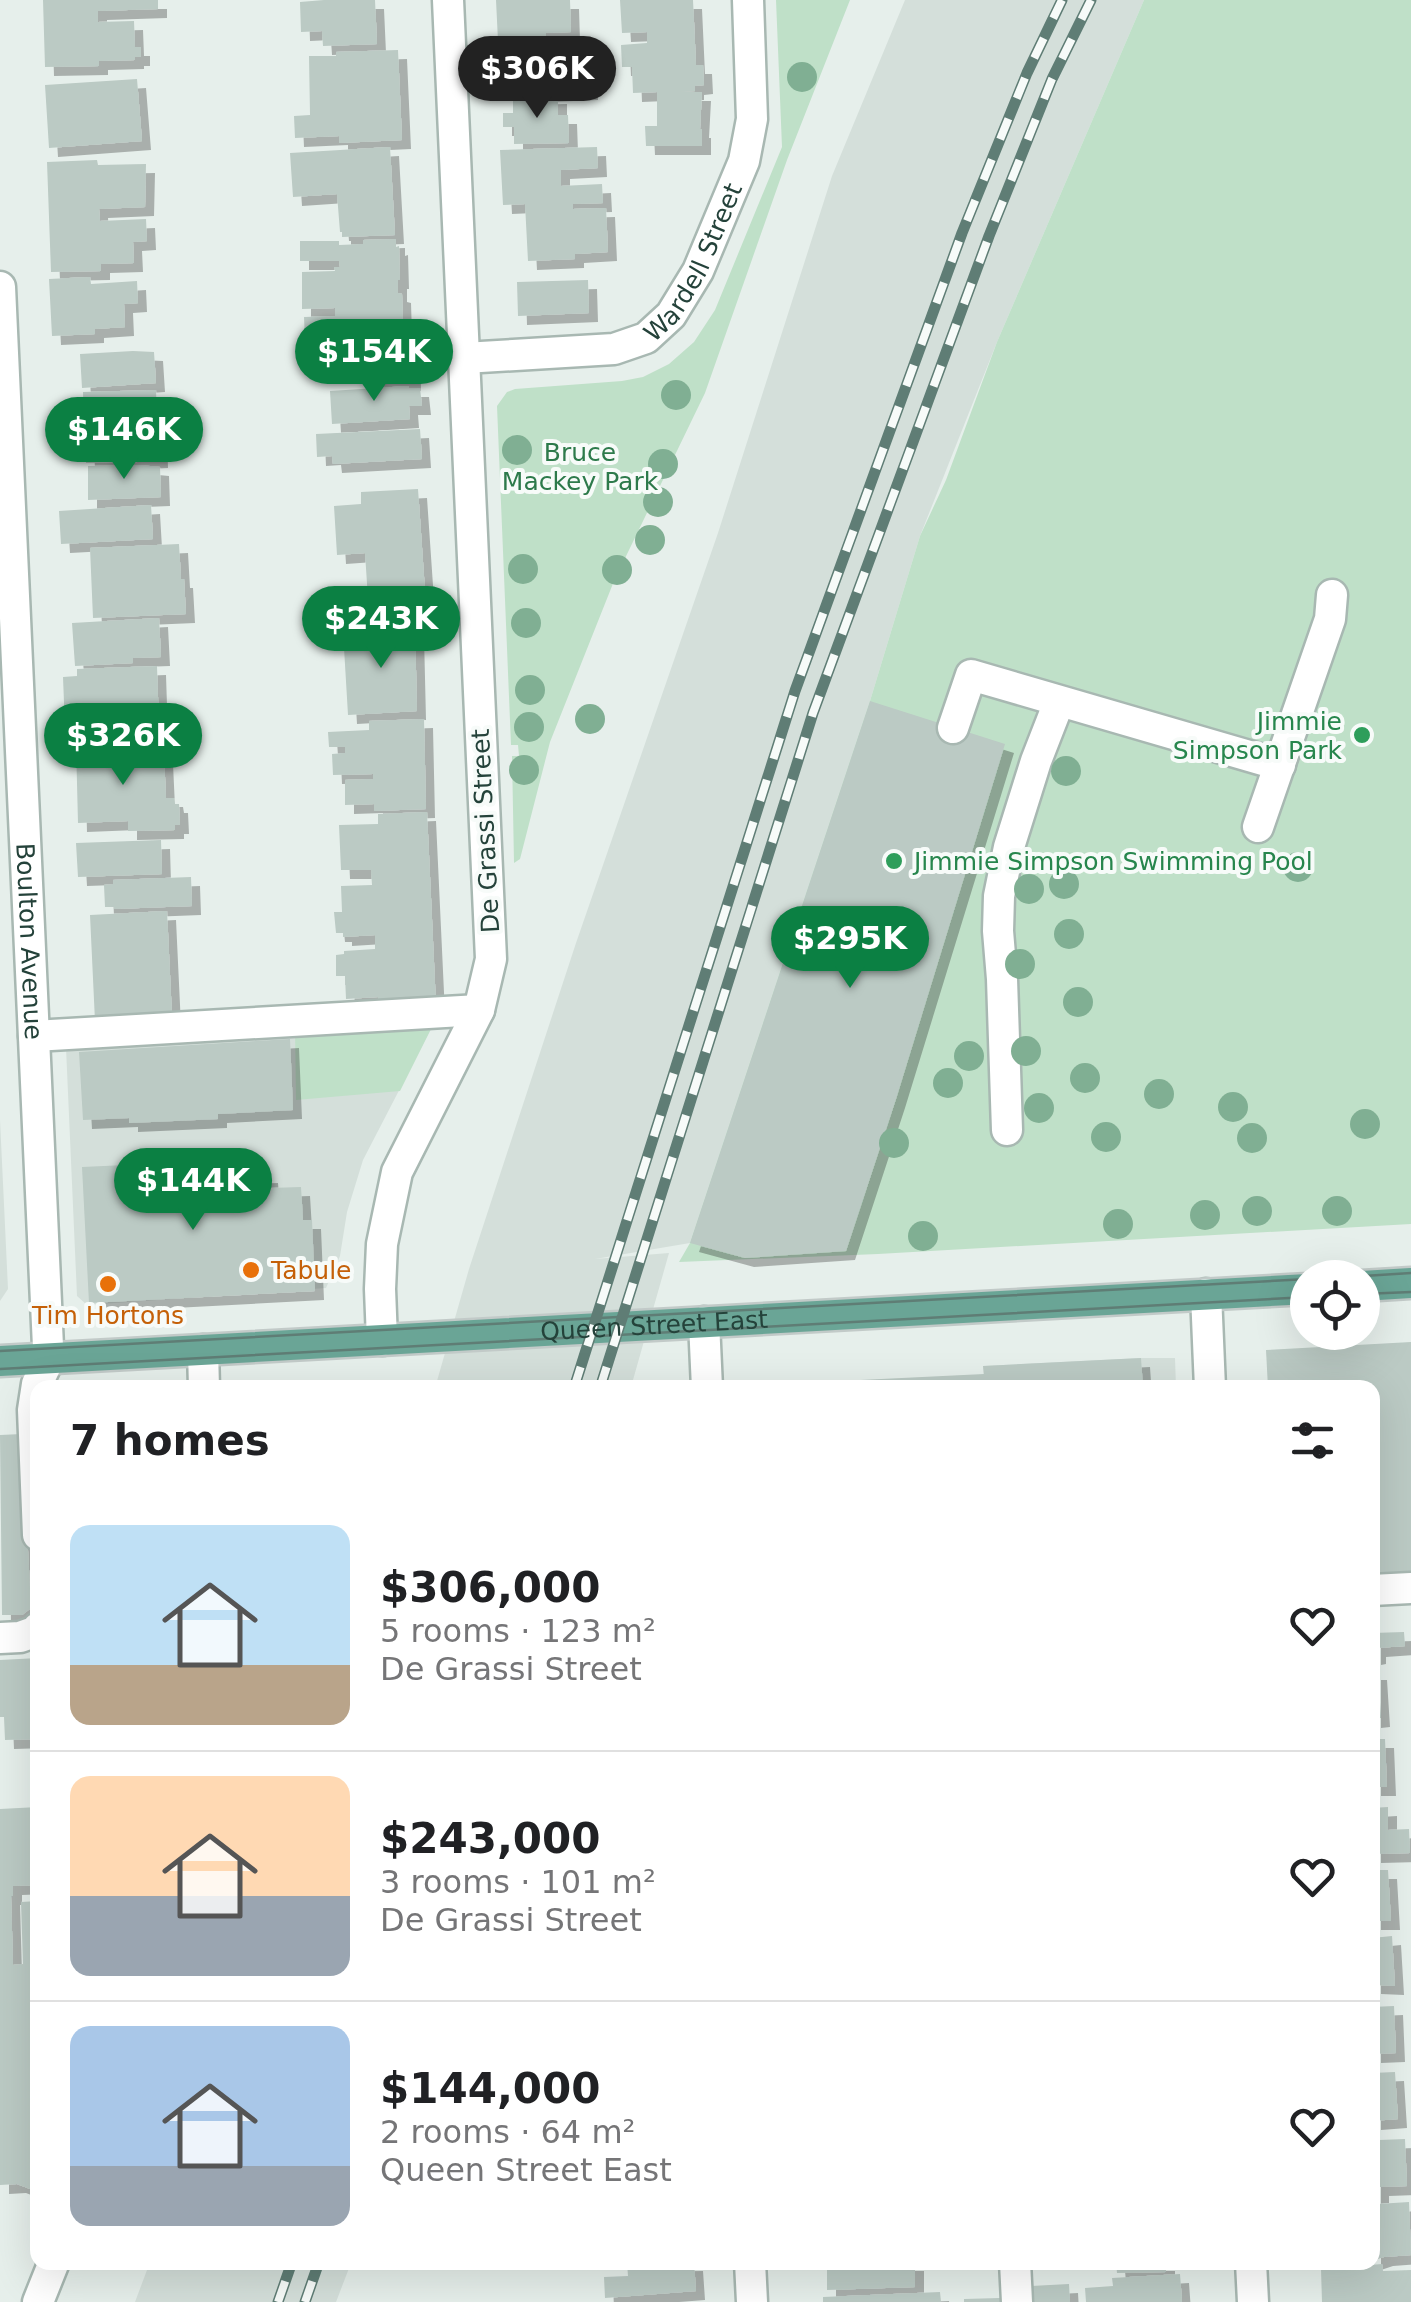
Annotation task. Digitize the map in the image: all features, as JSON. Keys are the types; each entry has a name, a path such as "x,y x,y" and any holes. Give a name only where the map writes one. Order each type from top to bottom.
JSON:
{"main road":[{"path":"1380,1285 1411,1283"},
{"name":"Queen Street East","path":"0,1361 1290,1290"}],"street":[{"name":"De Grassi Street","path":"382,1340 382,1244 397,1172 479,1010 491,959 448,0"},
{"name":"Wardell Street","path":"464,358 614,349 646,338 671,315 698,272 744,161 752,118 748,0"},
{"name":"Boulton Avenue","path":"0,286 10,733 34,1036 49,1358"},
{"path":"1258,827 1330,620 1332,595"},
{"path":"953,728 970,675 1280,765"},
{"path":"1007,1130 999,896 1009,847 1036,761 1060,702"},
{"path":"34,1036 479,1010"},
{"path":"1206,1294 1210,1380"},
{"path":"704,1322 707,1380"},
{"path":"202,1350 204,1380"},
{"path":"39,1380 49,1358"},
{"path":"1380,1590 1411,1588"},
{"path":"0,1638 30,1633"},
{"path":"38,2302 51,2270"},
{"path":"750,2270 752,2302"},
{"path":"1015,2270 1017,2302"},
{"path":"1252,2270 1254,2302"}],"shaded area":[{"path":"905,0 1144,0 997,342 920,536 870,701 690,1243 595,1259 669,1253 633,1380 437,1380 469,1269 576,943 718,533 832,176"},
{"path":"436,1019 363,1160 347,1212 340,1256 326,1288 87,1305 77,1296 65,1025"},
{"path":"0,1120 8,1289 0,1301"},
{"path":"1175,1358 1176,1380 984,1380 983,1366"},
{"path":"147,2270 348,2270 336,2302 135,2302"}],"green space":[{"name":"Bruce Mackey Park","path":"776,0 850,0 787,160 705,393 614,581 550,742 520,859 514,863 512,756 519,756 518,745 511,745 497,406 507,392 515,389 643,377 669,364 694,342 715,310 782,147"},
{"name":"Jimmie Simpson Park","path":"1144,0 1411,0 1411,1224 679,1262 690,1243 870,701 920,536 946,480 997,342"},
{"path":"436,1019 400,1091 296,1100 295,1027"}],"building":[{"path":"43,0 158,0 158,9 98,11 98,22 134,21 135,47 141,47 141,57 99,61 99,66 45,67"},
{"path":"375,0 377,44 323,46 322,31 301,32 300,2"},
{"path":"496,0 570,0 571,32 546,33 546,40 564,39 564,45 589,45 589,91 516,94 515,41 498,41"},
{"path":"620,0 693,0 696,65 703,65 704,85 695,86 695,91 681,92 702,92 702,146 646,146 645,126 657,126 657,92 633,93 632,67 622,67 621,45 647,43 647,32 622,33"},
{"path":"398,50 402,140 339,143 339,136 295,138 294,116 310,115 309,56"},
{"path":"137,79 142,141 49,148 45,85"},
{"path":"558,95 558,115 568,115 569,143 514,144 514,127 503,127 503,113 513,113 513,96"},
{"path":"390,147 395,235 342,237 337,194 293,197 290,153"},
{"path":"597,147 598,168 561,170 561,186 602,184 603,203 573,204 573,209 606,208 608,252 575,254 575,259 528,261 525,204 503,205 500,150"},
{"path":"97,160 98,165 146,164 145,207 99,209 100,221 146,219 147,241 133,242 134,263 101,264 101,271 51,272 47,162"},
{"path":"396,239 398,293 402,294 400,333 411,333 412,382 362,383 361,373 342,373 342,363 306,364 304,317 335,316 335,308 302,309 302,272 335,271 334,267 340,267 339,261 300,261 300,241 339,241 339,245"},
{"path":"90,277 91,284 137,281 138,303 124,304 125,327 95,329 95,334 52,336 49,279"},
{"path":"588,280 589,313 518,316 517,282"},
{"path":"154,352 156,383 82,388 80,354"},
{"path":"420,388 422,406 409,406 410,419 332,424 330,391"},
{"path":"156,390 157,420 84,426 83,392"},
{"path":"158,428 159,459 86,463 85,429"},
{"path":"420,429 422,459 333,464 332,456 317,457 316,434"},
{"path":"88,466 160,467 161,497 88,500"},
{"path":"418,489 427,620 327,625 326,604 368,599 365,553 337,555 334,506 361,504 361,492"},
{"path":"151,505 153,539 61,544 59,511"},
{"path":"179,544 186,614 93,618 90,548"},
{"path":"159,618 161,657 133,658 133,663 75,666 72,623"},
{"path":"415,627 417,711 348,715 343,631"},
{"path":"157,666 159,727 82,731 65,728 63,677 77,676 77,669"},
{"path":"870,701 1005,744 846,1251 745,1258 690,1243"},
{"path":"424,719 426,809 374,811 374,804 345,805 345,780 373,779 373,774 333,775 332,754 345,753 345,747 329,747 328,732 369,730 369,721"},
{"path":"129,741 130,756 164,755 166,798 174,798 175,804 179,804 180,825 175,825 175,830 128,831 128,821 78,823 76,743"},
{"path":"427,812 436,1005 378,1008 378,997 346,999 345,976 336,976 336,955 375,949 375,935 343,937 343,933 336,933 334,912 342,912 341,886 372,885 371,870 341,870 339,825 378,824 378,814"},
{"path":"161,840 162,874 78,877 76,843"},
{"path":"191,877 192,906 105,907 104,885 113,884 113,880"},
{"path":"167,911 172,1017 95,1021 90,915"},
{"path":"290,1039 293,1110 218,1114 218,1119 129,1123 129,1118 83,1120 79,1052"},
{"path":"234,1160 235,1175 269,1174 270,1188 301,1187 303,1220 312,1220 315,1291 89,1303 82,1167"},
{"path":"1411,1342 1411,1574 1380,1576 1380,1380 1268,1380 1266,1350 1380,1350 1380,1344"},
{"path":"1141,1358 1142,1380 860,1380 984,1374 983,1366"},
{"path":"22,1434 30,1609 22,1615 2,1615 0,1435"},
{"path":"1404,1632 1405,1646 1380,1648 1380,1633"},
{"path":"30,1658 30,1739 5,1740 4,1717 0,1717 0,1660"},
{"path":"1380,1739 1385,1739 1387,1787 1380,1787"},
{"path":"30,1807 30,1885 13,1886 11,1896 13,1965 23,1964 21,1902 30,1901 30,2189 17,2184 0,2185 0,1809"},
{"path":"1388,1807 1388,1830 1409,1829 1410,1853 1380,1854 1380,1808"},
{"path":"1380,1870 1388,1870 1391,1921 1380,1921"},
{"path":"1392,1936 1395,1986 1380,1985 1380,1937"},
{"path":"1394,2006 1396,2053 1380,2054 1380,2007"},
{"path":"1395,2072 1398,2119 1380,2120 1380,2073"},
{"path":"1405,2139 1407,2186 1380,2187 1380,2140"},
{"path":"1409,2202 1411,2255 1380,2258 1380,2204"},
{"path":"1380,2264 1383,2271 1411,2270 1411,2302 1322,2302 1321,2270 1380,2270"},
{"path":"628,2270 695,2270 696,2291 605,2298 604,2277 628,2276"},
{"path":"827,2270 915,2270 915,2287 827,2290"},
{"path":"1117,2270 1166,2270 1166,2272"},
{"path":"1180,2274 1182,2302 1086,2302 1085,2288 1113,2286 1112,2278"},
{"path":"1069,2284 1070,2302 1032,2302 1031,2286"},
{"path":"940,2292 941,2302 823,2302 823,2297"},
{"path":"1000,2298 1000,2302 964,2302 964,2299"}],"tram line":[{"path":"1380,1275 1411,1273"},
{"path":"0,1351 1290,1280"},
{"path":"1380,1293 1411,1292"},
{"path":"0,1369 1290,1298"}],"railway":[{"path":"577,1380 795,691 962,233 1027,73 1062,0"},
{"path":"603,1380 813,713 989,236 1052,79 1091,0"},
{"path":"278,2302 289,2270"},
{"path":"305,2302 316,2270"}],"place":[{"name":"Jimmie Simpson Park","path":"1362,735"},
{"name":"Jimmie Simpson Swimming Pool","path":"894,861"},
{"name":"Tabule","path":"251,1270"},
{"name":"Tim Hortons","path":"108,1284"}]}
